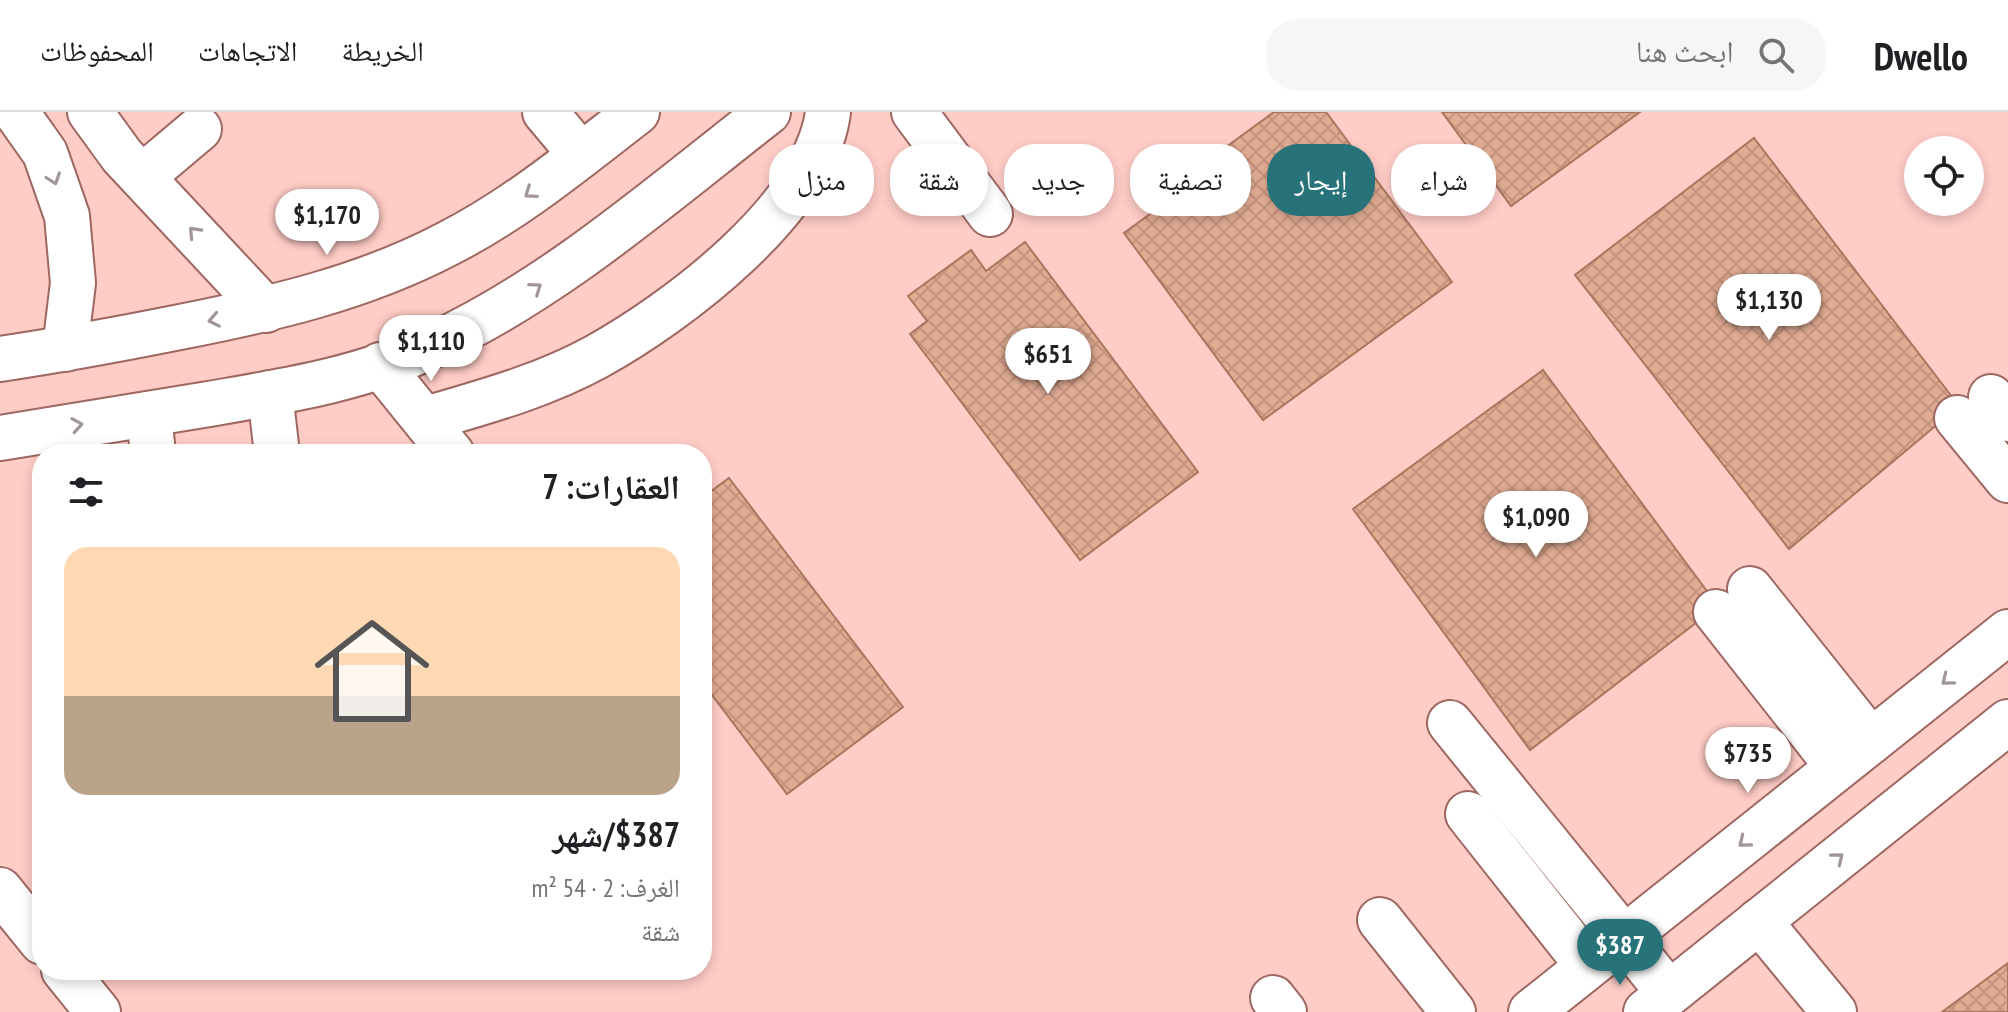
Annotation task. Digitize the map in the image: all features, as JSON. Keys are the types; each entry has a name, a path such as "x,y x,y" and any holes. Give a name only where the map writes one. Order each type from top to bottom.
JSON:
{"street":[{"path":"16,112 45,153 67,216 73,283 65,349"},
{"path":"90,112 122,156 266,310"},
{"path":"545,112 581,155"},
{"path":"0,359 266,310 359,283 447,244 530,194 637,112"},
{"path":"0,438 151,434 270,393 344,378 429,348 508,307 582,256 768,112"},
{"path":"426,419 513,394 596,357 672,308 742,250 802,182 828,112"},
{"path":"914,112 990,214"},
{"path":"142,177 199,129"},
{"path":"380,365 445,444"},
{"path":"270,393 276,444"},
{"path":"1985,412 2008,480"},
{"path":"1733,600 1855,754"},
{"path":"1531,1012 2008,632"},
{"path":"1450,723 1624,938 1657,1003 2003,735"},
{"path":"1468,814 1588,966"},
{"path":"0,890 32,930"},
{"path":"1380,920 1453,1012"},
{"path":"1759,921 1834,1012"},
{"path":"72,980 98,1012"}],"building":[{"path":"1274,112 1326,112 1350,144 1267,144 1267,216 1375,216 1375,178 1391,200 1391,216 1403,216 1452,282 1263,420 1124,233 1147,216 1251,216 1251,144 1230,144"},
{"path":"1442,112 1640,112 1511,206 1496,186 1496,144 1465,144"},
{"path":"1754,138 1959,406 1789,549 1575,275"},
{"path":"1025,242 1198,472 1080,560 910,334 927,321 908,296 971,250 986,271"},
{"path":"1543,370 1718,606 1530,750 1353,509"},
{"path":"729,478 903,707 787,794 712,695 712,491"},
{"path":"2008,963 2008,1012 1942,1012"}]}
